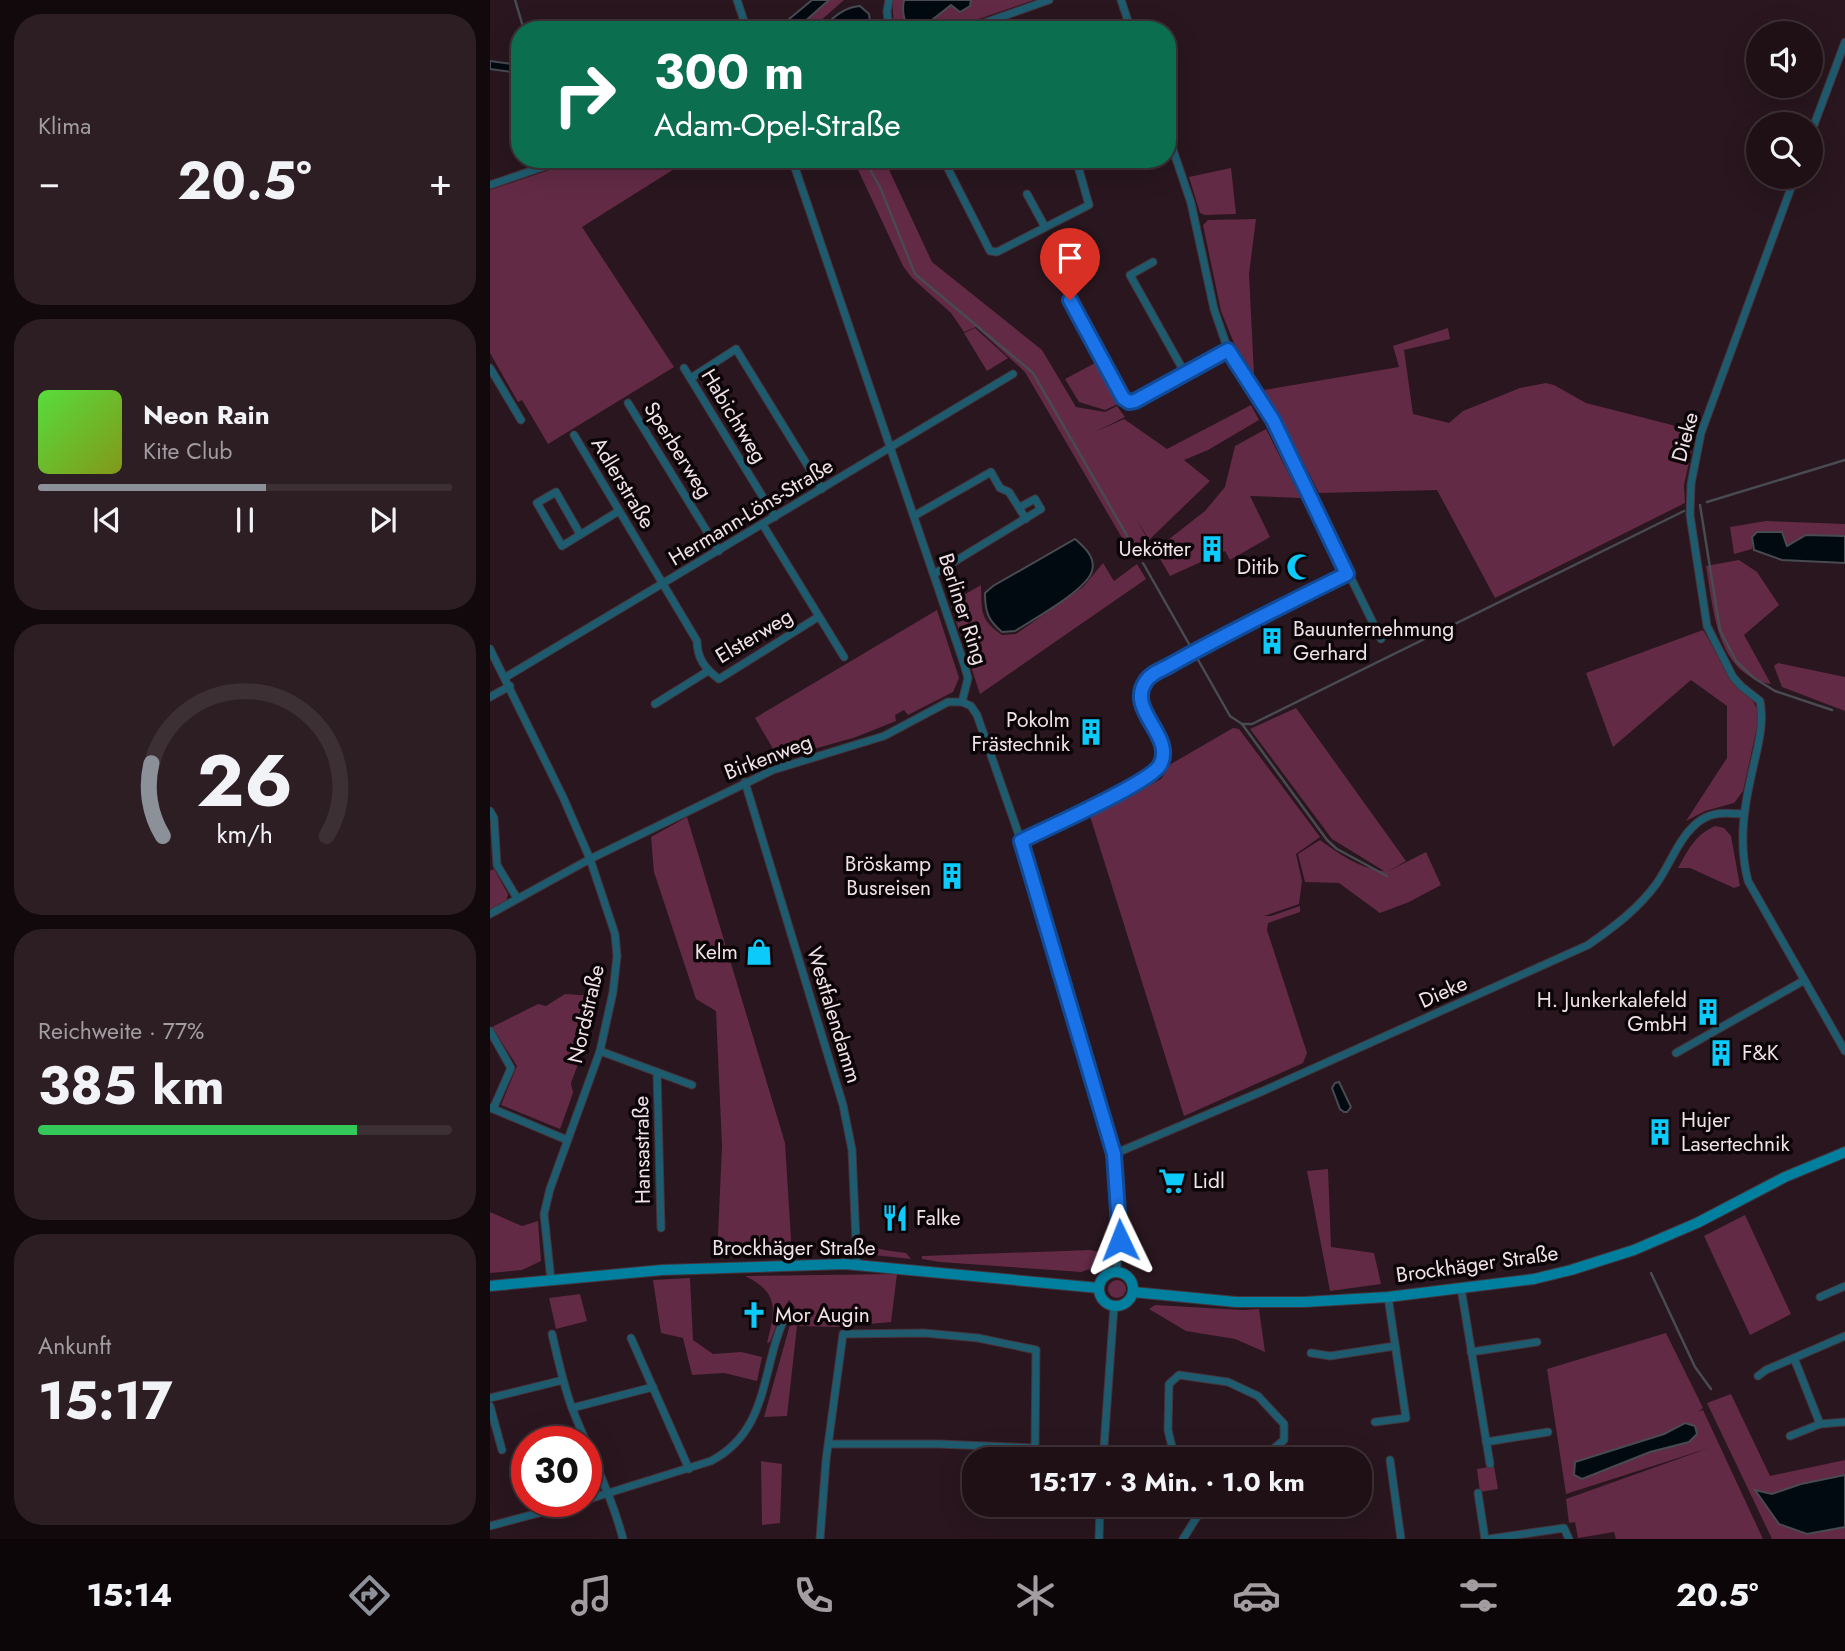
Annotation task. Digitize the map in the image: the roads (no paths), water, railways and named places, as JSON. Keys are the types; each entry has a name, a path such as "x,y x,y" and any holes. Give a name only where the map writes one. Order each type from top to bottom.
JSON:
{"street":[{"path":"737,0 744,21"},
{"path":"888,21 889,0"},
{"path":"990,21 1049,0"},
{"path":"1121,0 1128,21"},
{"path":"1819,112 1845,42"},
{"path":"1176,159 1191,203 1214,309 1228,350 1273,420 1381,639"},
{"path":"490,185 540,168"},
{"name":"Berliner Ring","path":"795,168 968,678 962,702"},
{"path":"948,168 990,251 997,252 1089,205 1079,168"},
{"name":"Dieke","path":"1114,1154 1264,1091 1588,945 1639,905 1695,824 1716,814 1744,814 1760,736 1762,712 1760,701 1733,677 1707,626 1690,515 1691,484 1702,433 1791,189"},
{"path":"1027,194 1045,228"},
{"path":"1153,262 1130,275 1186,374"},
{"path":"1070,300 1123,398 1129,402 1228,350"},
{"path":"691,378 736,349 822,489"},
{"name":"Habichtweg","path":"684,368 775,517"},
{"path":"490,369 521,420"},
{"name":"Hermann-Löns-Straße","path":"506,677 1013,374"},
{"name":"Sperberweg","path":"628,403 719,551"},
{"name":"Adlerstraße","path":"574,435 664,584"},
{"path":"914,516 991,472 1000,488 1009,492 1026,519"},
{"path":"580,534 556,492 537,503 562,546 619,511"},
{"path":"934,574 1041,509 1035,499 1020,507"},
{"name":"Elsterweg","path":"763,525 844,657"},
{"path":"1021,841 1140,782 1159,766 1163,746 1142,703 1141,691 1146,681 1187,654 1347,574"},
{"name":"Elsterweg","path":"664,584 698,641 697,653 708,671 719,679 818,617"},
{"name":"Nordstraße","path":"490,649 563,797 590,859 615,934 617,956 613,992 600,1051 567,1140 544,1214 551,1280"},
{"name":"Elsterweg","path":"654,705 708,671"},
{"path":"490,697 510,686"},
{"name":"Birkenweg","path":"490,914 590,859 745,782 800,761 884,736 948,702 962,702"},
{"path":"962,702 971,706 978,715 1021,841 1114,1154 1119,1212 1117,1271"},
{"name":"Westfalendamm","path":"745,782 843,1105 852,1150 857,1265"},
{"path":"490,811 494,818 497,865 517,898"},
{"path":"1744,814 1743,862 1748,881 1845,1051"},
{"path":"1676,1053 1803,981"},
{"path":"490,1031 511,1068 492,1108 567,1140"},
{"name":"Hansastraße","path":"600,1051 692,1085"},
{"name":"Hansastraße","path":"657,1072 661,1228"},
{"name":"Brockhäger Straße","path":"1133,1292 1236,1302 1304,1302 1388,1297 1534,1279 1634,1250 1697,1223 1785,1177 1845,1152"},
{"name":"Brockhäger Straße","path":"490,1286 697,1268 857,1265 1099,1288"},
{"path":"1117,1271 1128,1276 1133,1292 1124,1304 1114,1306 1105,1302 1099,1288 1107,1274 1117,1271"},
{"path":"1820,1297 1845,1287"},
{"path":"1461,1288 1490,1464"},
{"path":"1375,1422 1406,1418 1388,1297"},
{"path":"1104,1447 1114,1306"},
{"path":"602,1495 689,1469 726,1454 747,1432 755,1416 778,1334 788,1311"},
{"path":"820,1539 828,1444 843,1334 923,1333 978,1338 1036,1350 1035,1448 939,1444 828,1444"},
{"path":"552,1334 572,1408 610,1493 623,1539"},
{"path":"1758,1376 1845,1336"},
{"path":"631,1338 689,1469"},
{"path":"1471,1352 1537,1342"},
{"path":"1311,1353 1330,1356 1395,1346"},
{"path":"1794,1358 1820,1424"},
{"path":"1172,1447 1168,1430 1169,1384 1180,1375 1228,1382 1258,1396 1284,1424 1284,1440 1276,1447"},
{"path":"490,1398 563,1380"},
{"path":"572,1408 653,1387"},
{"path":"490,1406 492,1423 502,1450"},
{"path":"1790,1436 1820,1424 1845,1422"},
{"path":"1486,1442 1548,1432"},
{"path":"1390,1460 1401,1539"},
{"path":"1478,1493 1487,1539 1564,1528 1569,1539"},
{"path":"490,1526 524,1517"},
{"path":"1098,1539 1099,1517"},
{"path":"1183,1539 1194,1517"}],"waterway":[{"path":"515,0 521,21"},
{"path":"869,168 880,187 915,274 1033,373 1136,551"},
{"path":"1707,502 1845,460"},
{"path":"1700,505 1720,630 1736,661 1754,678 1775,691 1832,710"},
{"path":"1143,563 1230,716 1242,724 1252,724 1684,511"},
{"path":"1242,724 1327,840 1337,849 1387,876"},
{"path":"1651,1273 1695,1367 1711,1389"}],"place":[{"name":"Uekötter","path":"1212,549"},
{"name":"Ditib","path":"1300,567"},
{"name":"Bauunternehmung Gerhard","path":"1272,641"},
{"name":"Pokolm Frästechnik","path":"1091,732"},
{"name":"Bröskamp Busreisen","path":"952,876"},
{"name":"Kelm","path":"759,952"},
{"name":"H. Junkerkalefeld GmbH","path":"1708,1012"},
{"name":"F&K","path":"1721,1053"},
{"name":"Hujer Lasertechnik","path":"1660,1132"},
{"name":"Lidl","path":"1172,1181"},
{"name":"Falke","path":"895,1218"},
{"name":"Mor Augin","path":"754,1315"}]}
